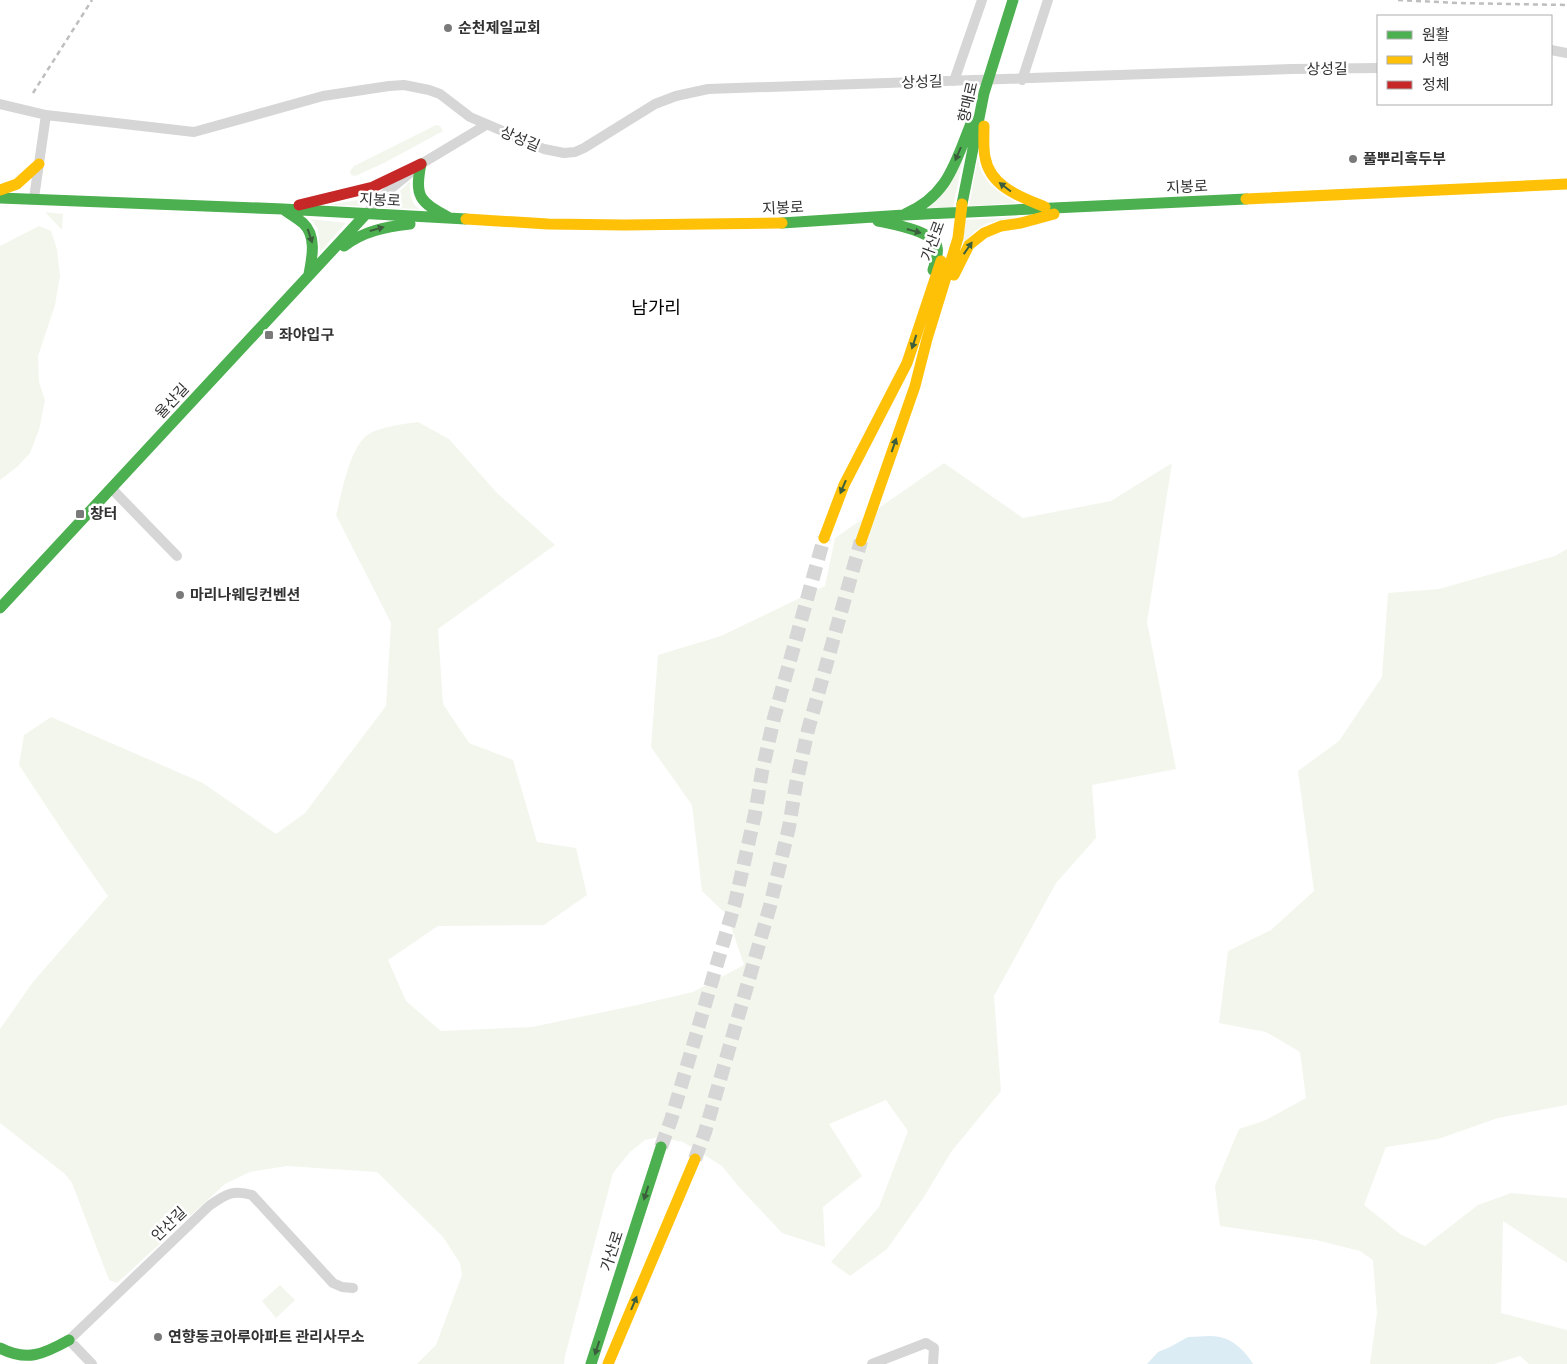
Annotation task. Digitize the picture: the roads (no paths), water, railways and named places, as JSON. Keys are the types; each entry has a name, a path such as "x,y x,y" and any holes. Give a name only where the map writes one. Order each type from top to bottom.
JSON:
{"main road":[{"name":"향매로","path":"960,213 984,93 1013,0"},
{"path":"984,93 984,149 987,165 995,179 1012,192 1048,208"},
{"path":"904,215 926,203 939,189 951,170 984,93"},
{"path":"0,190 17,185 39,164"},
{"path":"282,209 373,187 421,164"},
{"path":"421,164 416,187 423,202 452,219"},
{"name":"지봉로","path":"0,198 282,209 548,224 766,224 904,215 1567,184"},
{"path":"927,322 964,254 976,238 991,229 1021,223 1078,207"},
{"path":"282,209 305,225 309,232 313,256 309,275"},
{"name":"가산로","path":"824,538 844,485 927,322 958,238 960,213"},
{"name":"율산길","path":"0,608 366,214"},
{"path":"867,218 920,233 932,238 935,242 937,255 927,322"},
{"path":"309,275 345,244 370,231 382,227 452,219"},
{"name":"가산로","path":"861,541 915,386 927,322"},
{"name":"가산로","path":"591,1364 661,1147"},
{"path":"608,1364 695,1159"},
{"name":"안산길","path":"1,1350 12,1356 29,1359 38,1357 69,1340"}],"street":[{"path":"954,81 982,0"},
{"path":"1022,80 1048,0"},
{"path":"1552,50 1567,53"},
{"name":"상성길","path":"0,104 46,115 194,132 322,96 404,85 440,94 470,117 486,125 544,149 564,153 575,152 584,148 655,104 691,92 728,88 1377,68"},
{"path":"34,198 46,115"},
{"path":"366,214 389,190 421,164 486,125"},
{"path":"112,489 177,556"},
{"name":"안산길","path":"69,1340 209,1206 226,1194 234,1192 252,1195 333,1283 342,1287 353,1288"},
{"path":"69,1340 92,1364"},
{"path":"872,1364 926,1343 934,1348 934,1364"}],"tunnel":[{"path":"661,1147 671,1120 735,903 774,718 824,538"},
{"path":"695,1159 705,1132 770,906 789,827 808,730 861,541"}],"railway":[{"path":"33,93 92,0"},
{"path":"1398,0 1567,5"}],"place":[{"name":"순천제일교회","path":"448,28"},
{"name":"풀뿌리흑두부","path":"1353,159"},
{"name":"좌야입구","path":"269,335"},
{"name":"창터","path":"80,514"},
{"name":"마리나웨딩컨벤션","path":"180,595"},
{"name":"연향동코아루아파트 관리사무소","path":"158,1337"}],"district":[{"name":"남가리","path":"656,308"}]}
